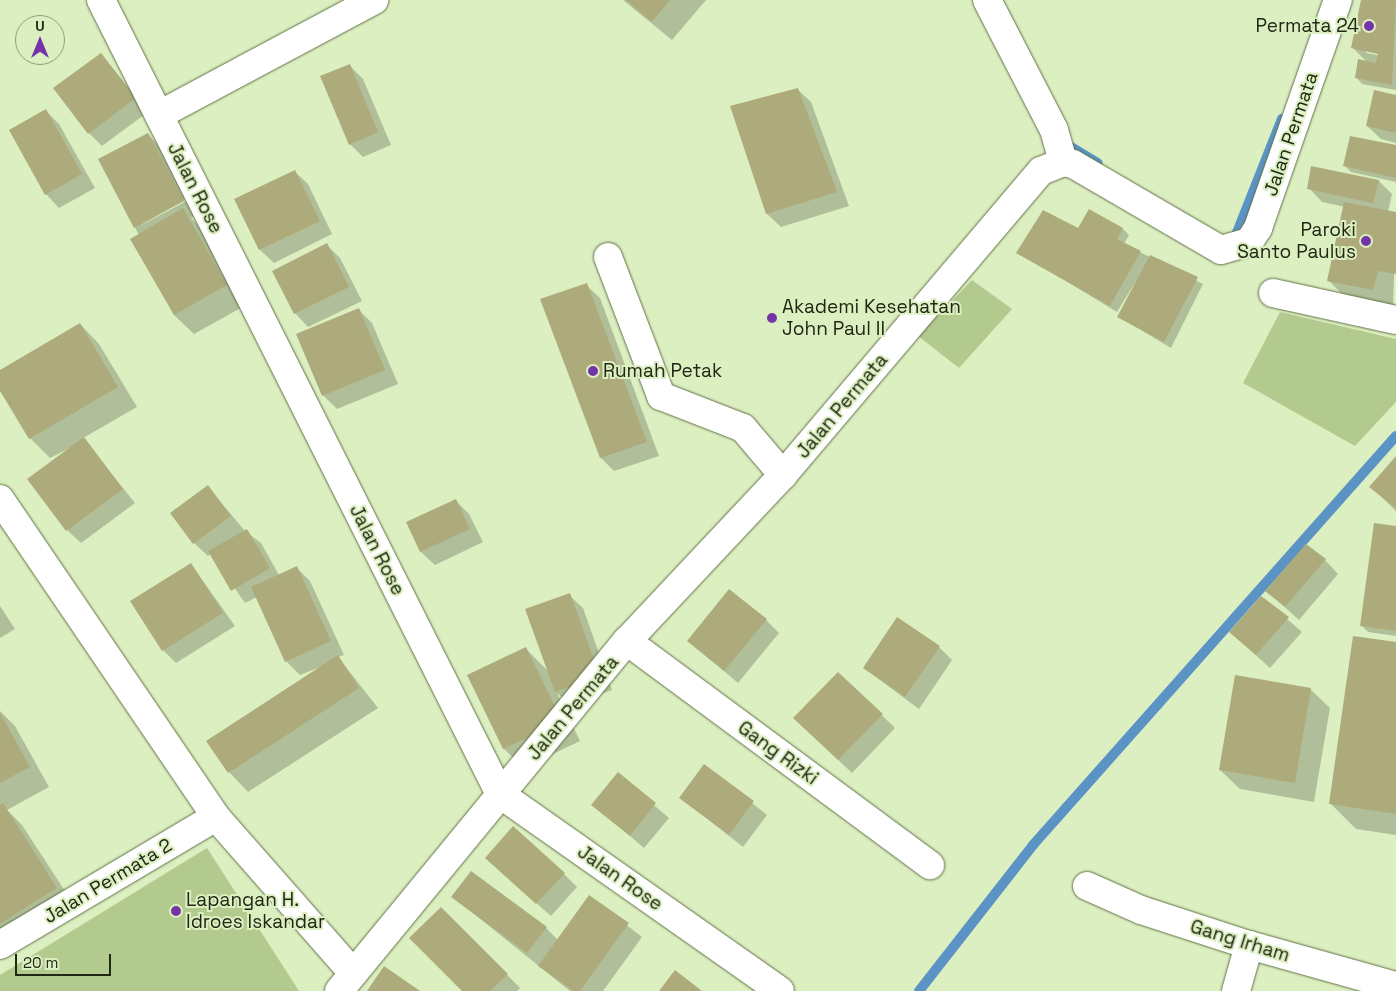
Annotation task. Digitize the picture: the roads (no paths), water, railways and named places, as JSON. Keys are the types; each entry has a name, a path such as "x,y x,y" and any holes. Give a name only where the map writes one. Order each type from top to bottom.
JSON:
{"street":[{"name":"Jalan Rose","path":"101,0 500,794 780,991"},
{"path":"158,115 374,0"},
{"path":"987,0 1054,130 1063,162"},
{"name":"Jalan Permata","path":"346,982 500,794 566,720 627,641 783,475 1031,182 1052,164 1063,162 1084,168 1206,243 1221,250 1243,245 1258,228 1338,0"},
{"path":"608,257 661,396 743,428 783,475"},
{"path":"1273,294 1396,320"},
{"path":"0,499 216,817 346,982"},
{"name":"Gang Rizki","path":"627,641 930,865"},
{"name":"Jalan Permata 2","path":"0,945 216,817"},
{"name":"Gang Irham","path":"1087,886 1141,910 1249,946 1396,986"},
{"path":"1236,991 1249,946"}],"waterway":[{"path":"1236,235 1282,119"},
{"path":"1071,147 1098,163"},
{"path":"919,991 1033,845 1396,436"}],"place":[{"name":"Permata 24","path":"1369,26"},
{"name":"Paroki Santo Paulus","path":"1366,241"},
{"name":"Akademi Kesehatan John Paul II","path":"772,318"},
{"name":"Rumah Petak","path":"593,371"},
{"name":"Lapangan H. Idroes Iskandar","path":"176,911"}]}
